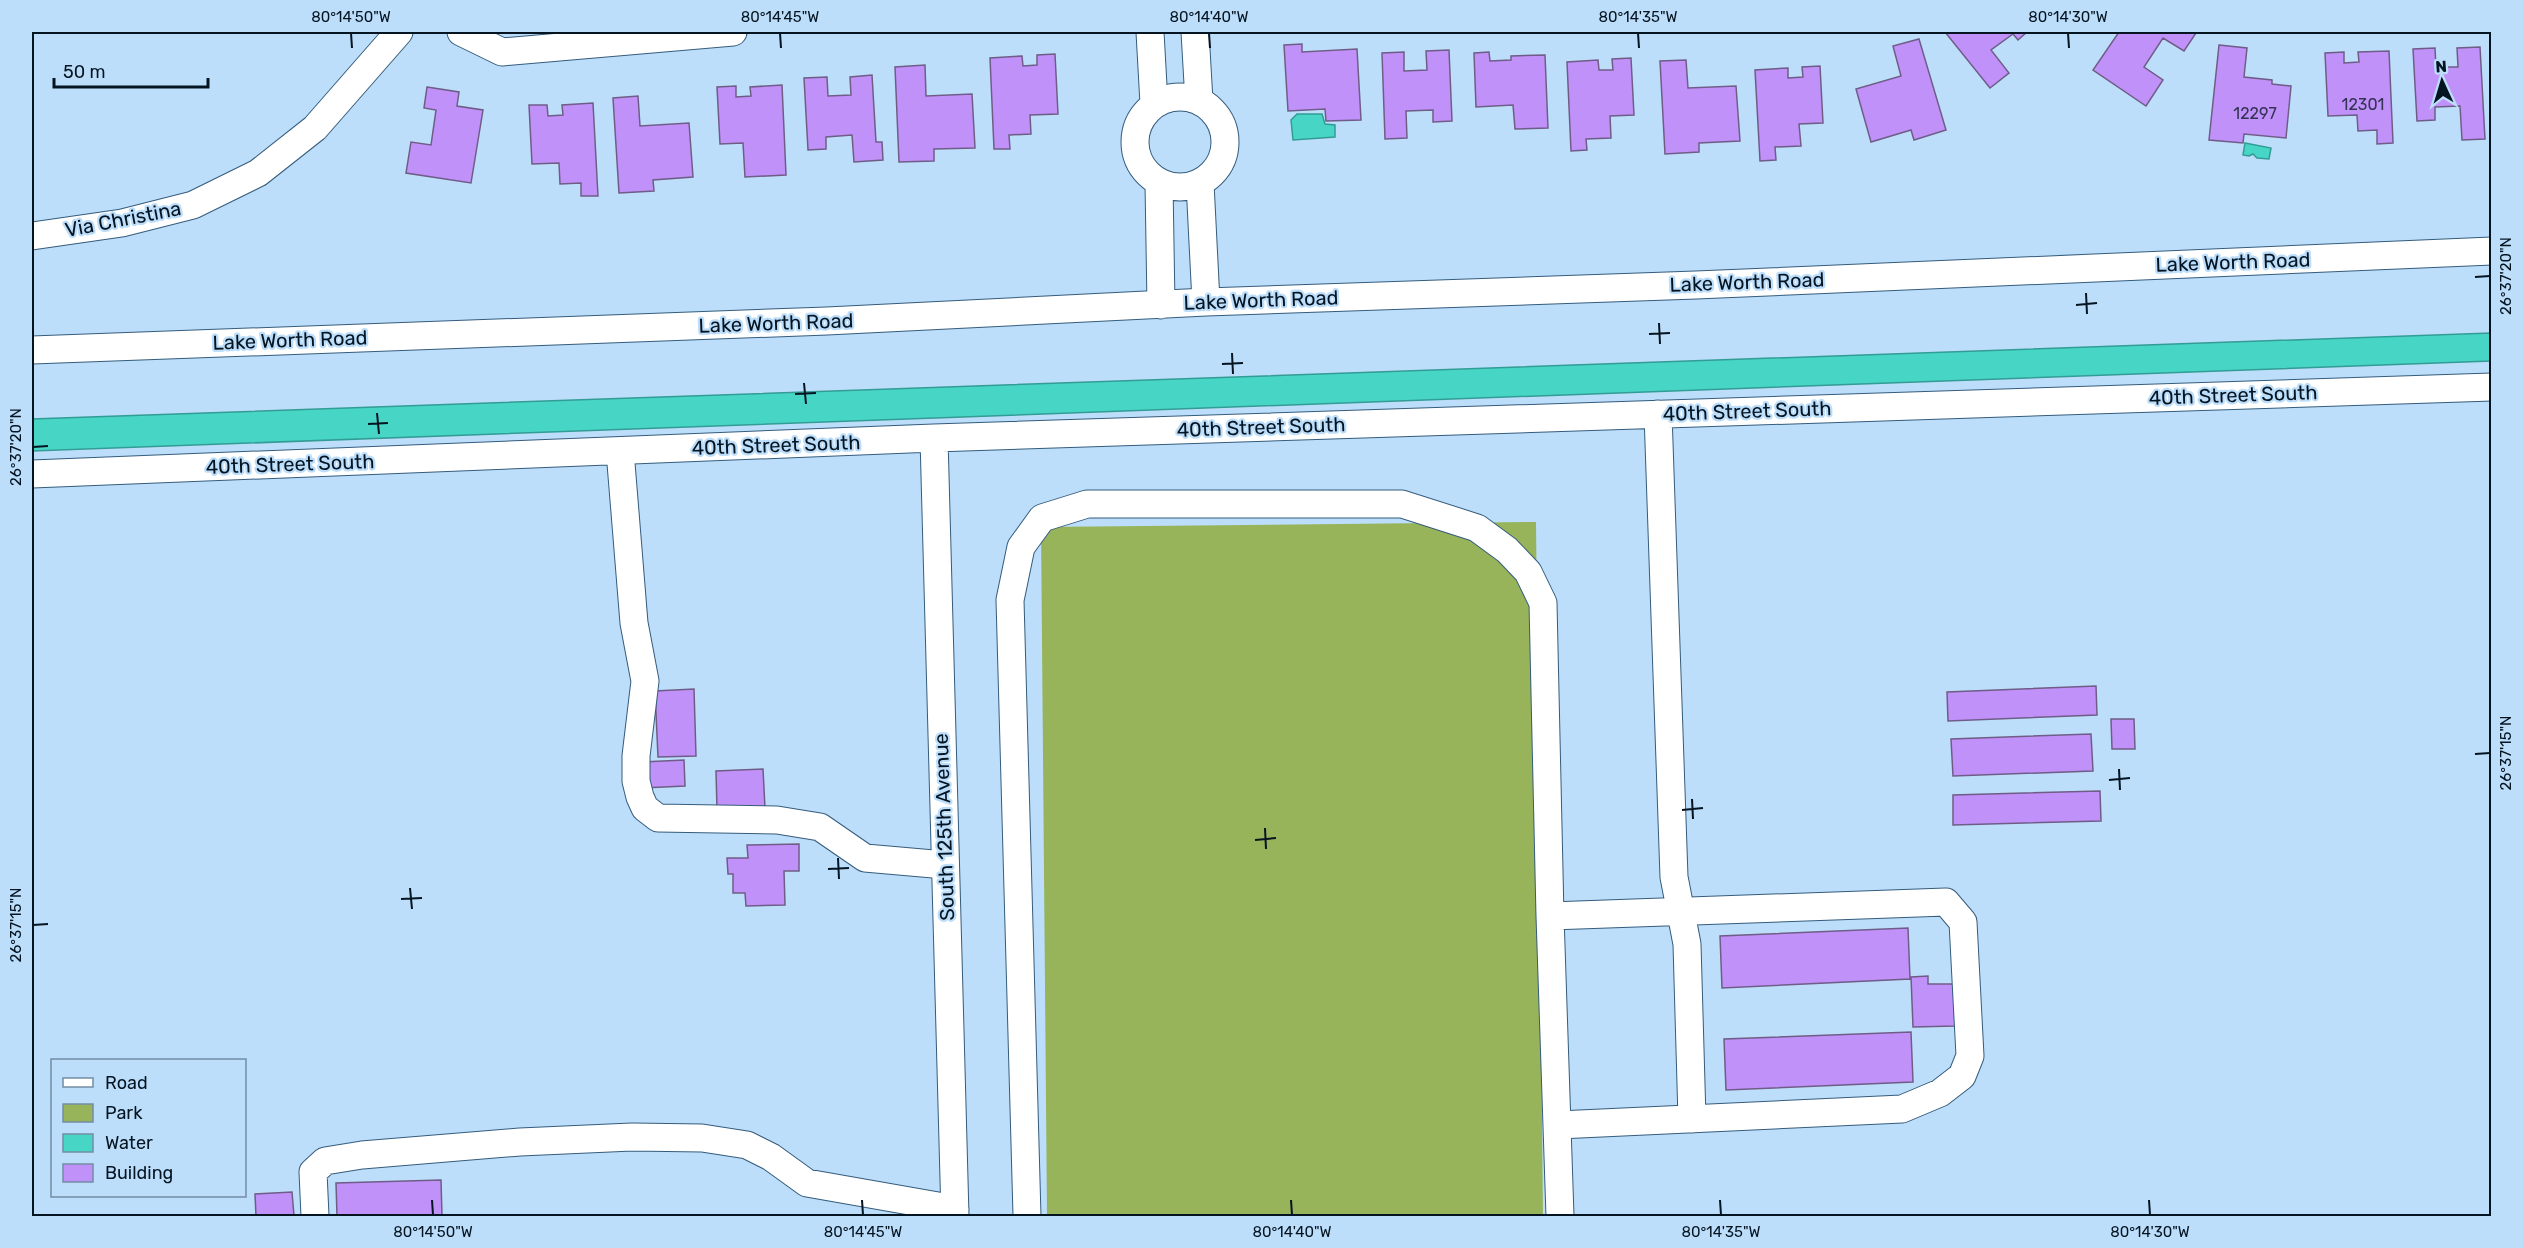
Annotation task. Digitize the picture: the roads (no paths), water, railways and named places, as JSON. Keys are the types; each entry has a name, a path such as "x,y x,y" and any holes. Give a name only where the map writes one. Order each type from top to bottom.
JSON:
{"street":[{"name":"Via Christina","path":"32,236 122,223 193,205 258,173 315,128 399,32"},
{"path":"460,32 502,52 733,32"},
{"path":"1150,32 1154,104"},
{"path":"1195,32 1199,101"},
{"path":"1184,97 1199,101 1211,109 1220,121 1225,135 1225,149 1221,163 1212,175 1186,188 1159,183 1146,173 1137,160 1134,145 1139,122 1154,104 1169,98 1184,97"},
{"path":"1159,183 1161,305"},
{"path":"1200,183 1206,302"},
{"path":"1160,215 1202,212"},
{"name":"Lake Worth Road","path":"32,350 827,321 1206,302 1696,285 2492,251"},
{"name":"40th Street South","path":"32,474 934,438 2492,387"},
{"path":"1658,414 1674,877 1687,944 1692,1119"},
{"name":"South 125th Avenue","path":"934,438 955,1213"},
{"path":"620,451 634,622 645,681 636,756 636,780 645,808 658,818 777,820 820,827 865,858 945,865"},
{"path":"1027,1216 1010,600 1021,547 1042,518 1087,504 1402,504 1477,528 1508,550 1528,572 1543,603 1560,1216"},
{"path":"1550,916 1946,902 1963,922 1970,1056 1962,1076 1940,1093 1902,1109 1558,1125"},
{"path":"315,1216 313,1172 325,1161 362,1155 520,1142 632,1137 726,1140 747,1145 771,1156 807,1182 955,1213"}],"water":[{"path":"1297,114 1322,114 1325,124 1335,125 1335,137 1293,140 1291,120"},
{"path":"2245,143 2271,148 2269,159 2257,158 2253,154 2243,155"},
{"path":"2491,333 2491,361 32,451 32,419"}]}
